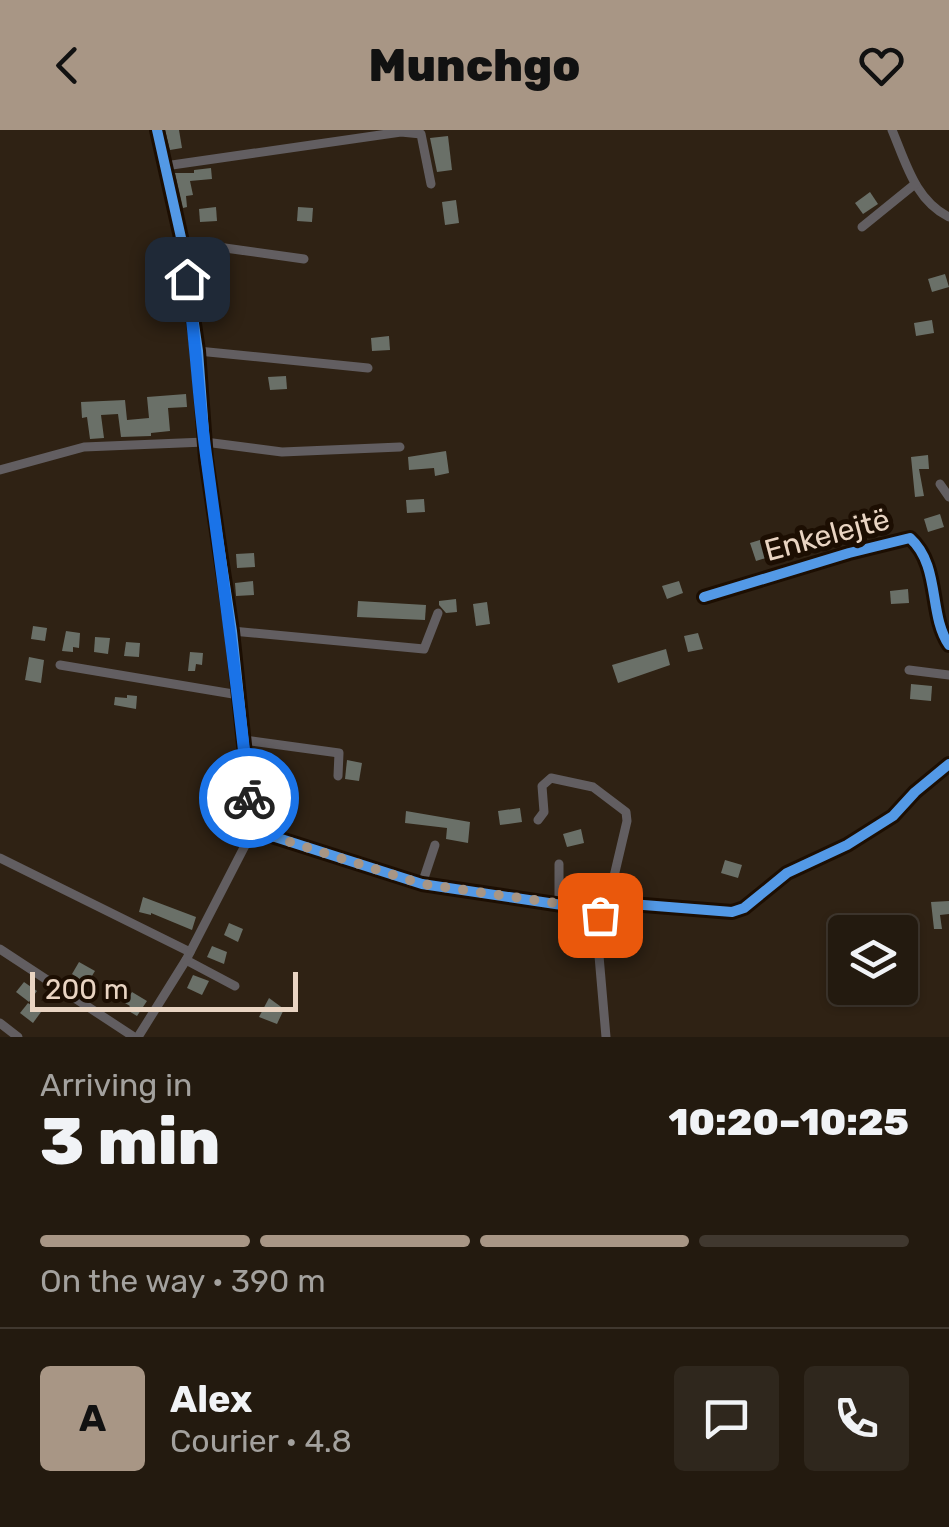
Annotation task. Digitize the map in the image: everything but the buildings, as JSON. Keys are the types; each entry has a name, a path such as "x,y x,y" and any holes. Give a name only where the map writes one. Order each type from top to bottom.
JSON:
{"street":[{"path":"0,949 136,1037 188,956 229,882 252,830 232,630 204,442 198,351 182,242 158,130"},
{"path":"892,130 915,184 927,202 949,217"},
{"path":"165,166 401,132 420,134 430,184"},
{"path":"862,228 915,184"},
{"path":"182,242 304,260"},
{"path":"198,351 368,368"},
{"path":"0,470 84,447 204,442 282,452 400,447"},
{"path":"940,484 949,497"},
{"name":"Enkelejtë","path":"704,596 849,552 910,538 918,546 932,578 942,633 949,645"},
{"path":"232,630 424,648 438,613"},
{"path":"60,665 239,694"},
{"path":"909,670 949,675"},
{"path":"244,740 339,753 338,776"},
{"path":"252,830 422,884 590,908 631,904 726,913 739,911 787,873 846,845 894,816 915,792 949,764"},
{"path":"538,820 544,812 542,786 551,778 587,784 624,808 627,821 608,906 596,921"},
{"path":"422,884 435,845"},
{"path":"0,858 188,956 236,986"},
{"path":"559,864 559,904"},
{"path":"590,908 596,921 606,1037"},
{"path":"0,1023 18,1037"}],"cycle path":[{"path":"157,130 182,242 198,351 206,459 232,631 253,830 422,884 582,908 631,904 732,912 744,908 787,873 847,845 893,816 949,764"},
{"path":"704,597 910,538 926,562 938,619 949,645"}],"way so far":[{"path":"249,798 252,830 422,884 590,908 596,921 600,915"}],"route":[{"path":"187,279 198,351 206,459 232,630 249,798"}]}
